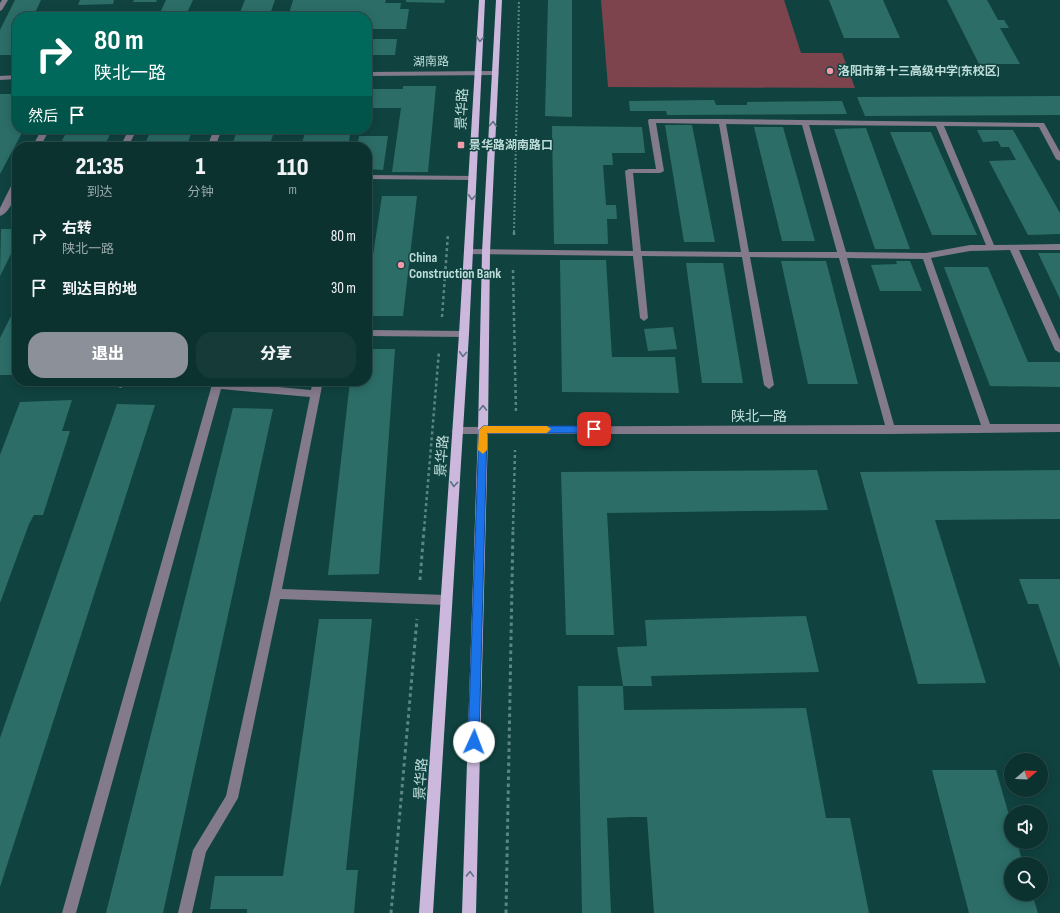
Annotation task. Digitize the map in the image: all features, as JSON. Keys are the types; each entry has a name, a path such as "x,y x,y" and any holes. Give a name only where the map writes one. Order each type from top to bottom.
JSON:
{"main road":[{"name":"景华路","path":"426,913 464,334 482,0"},
{"path":"469,913 483,430 486,252 499,0"}],"street":[{"path":"0,9 5,0"},
{"name":"湖南路","path":"372,74 496,73"},
{"path":"0,78 12,78"},
{"path":"644,318 629,171 660,171 652,121 1041,125 1060,159"},
{"path":"722,122 769,385"},
{"path":"805,122 891,430"},
{"path":"939,124 991,247"},
{"path":"372,177 473,178"},
{"path":"0,213 4,209 12,193"},
{"path":"468,252 637,252 926,256 970,248 1060,246"},
{"path":"1012,247 1060,350"},
{"path":"926,256 987,428"},
{"path":"372,333 464,334"},
{"path":"69,913 217,386"},
{"path":"244,386 315,394"},
{"path":"184,913 200,850 232,798 276,594 317,386"},
{"name":"陕北一路","path":"457,430 891,430 1060,428"},
{"path":"276,594 446,600"}],"path":[{"path":"506,913 516,429 513,252 519,0"},
{"path":"391,913 441,334 448,230"}],"shaded area":[{"path":"601,0 784,0 801,53 842,53 855,88 608,87"}],"building":[{"path":"15,0 41,0 35,12 12,12 12,55 0,55 0,30"},
{"path":"80,0 114,0 113,4 78,5"},
{"path":"134,0 157,0 156,2 133,2"},
{"path":"166,0 193,0 187,12 160,12"},
{"path":"245,0 275,0 271,12 240,12"},
{"path":"293,0 386,0 385,3 401,3 400,9 409,9 406,29 372,29 372,12 289,12"},
{"path":"406,0 445,0 444,3 406,2"},
{"path":"548,0 572,0 572,117 545,116"},
{"path":"829,0 883,0 900,38 844,38"},
{"path":"947,0 987,0 998,20 1004,20 1009,28 1000,28 1020,64 979,64"},
{"path":"372,39 397,39 395,55 372,55"},
{"path":"403,86 436,86 428,172 392,172 401,108 372,108 372,89 403,89"},
{"path":"0,94 12,94 12,134 21,134 17,142 12,142 12,152 0,174"},
{"path":"1060,96 1060,115 865,116 857,97"},
{"path":"714,100 716,105 747,105 747,102 842,101 847,114 667,115 666,111 630,111 629,101"},
{"path":"665,125 692,125 715,242 684,242"},
{"path":"552,126 642,127 645,153 612,153 613,165 603,165 606,205 616,205 617,219 607,219 608,244 554,244"},
{"path":"754,127 783,127 815,241 782,241"},
{"path":"866,128 910,249 875,249 834,129"},
{"path":"977,130 1013,130 1060,213 1060,234 1028,235 989,161 1016,160 1009,147 1001,147 998,141 983,142"},
{"path":"890,132 931,132 977,235 932,235"},
{"path":"66,134 110,134 106,142 62,142"},
{"path":"149,134 191,134 188,142 146,142"},
{"path":"236,134 273,134 271,142 233,142"},
{"path":"305,134 350,134 349,142 302,142"},
{"path":"359,136 388,136 383,170 372,169 372,142 358,142"},
{"path":"382,196 417,196 403,316 372,316 372,261"},
{"path":"1,229 12,229 12,252 0,276"},
{"path":"1038,253 1060,253 1060,299"},
{"path":"560,260 606,260 612,357 675,357 679,393 562,392"},
{"path":"781,261 826,261 858,384 808,384"},
{"path":"896,261 910,261 922,291 880,291 871,265 897,264"},
{"path":"686,263 723,263 743,383 702,383"},
{"path":"944,267 988,267 1028,362 1060,362 1060,387 990,386"},
{"path":"12,314 12,375 0,375 0,338"},
{"path":"673,327 677,349 648,351 644,329"},
{"path":"372,349 395,349 379,574 328,575 349,386 372,386"},
{"path":"72,400 62,431 70,431 43,515 34,515 29,524 0,603 0,455 20,402"},
{"path":"117,404 155,405 0,887 0,738"},
{"path":"233,408 273,409 163,913 106,913"},
{"path":"817,470 828,510 607,513 614,635 566,635 561,472"},
{"path":"1060,470 1060,519 935,520 986,683 918,684 860,472"},
{"path":"1019,579 1060,579 1060,668 1038,604 1028,604"},
{"path":"806,616 819,672 651,676 652,686 623,686 617,647 647,646 645,620"},
{"path":"319,619 372,619 346,870 358,870 354,913 247,913 247,909 210,909 215,876 283,876"},
{"path":"578,686 623,686 624,710 806,708 826,818 850,818 869,913 654,913 647,817 630,817 607,818 611,913 582,913"},
{"path":"932,770 996,770 1006,805 1004,805 1004,849 1019,849 1021,857 1004,857 1004,901 1034,901 1038,913 969,913"}],"slow traffic":[{"path":"483,450 483,430 547,429"}],"place":[{"name":"洛阳市第十三高级中学(东校区)","path":"830,71"},
{"name":"景华路湖南路口","path":"461,145"},
{"name":"China Construction Bank","path":"401,265"}],"route":[{"path":"474,742 483,430 594,429"}]}
